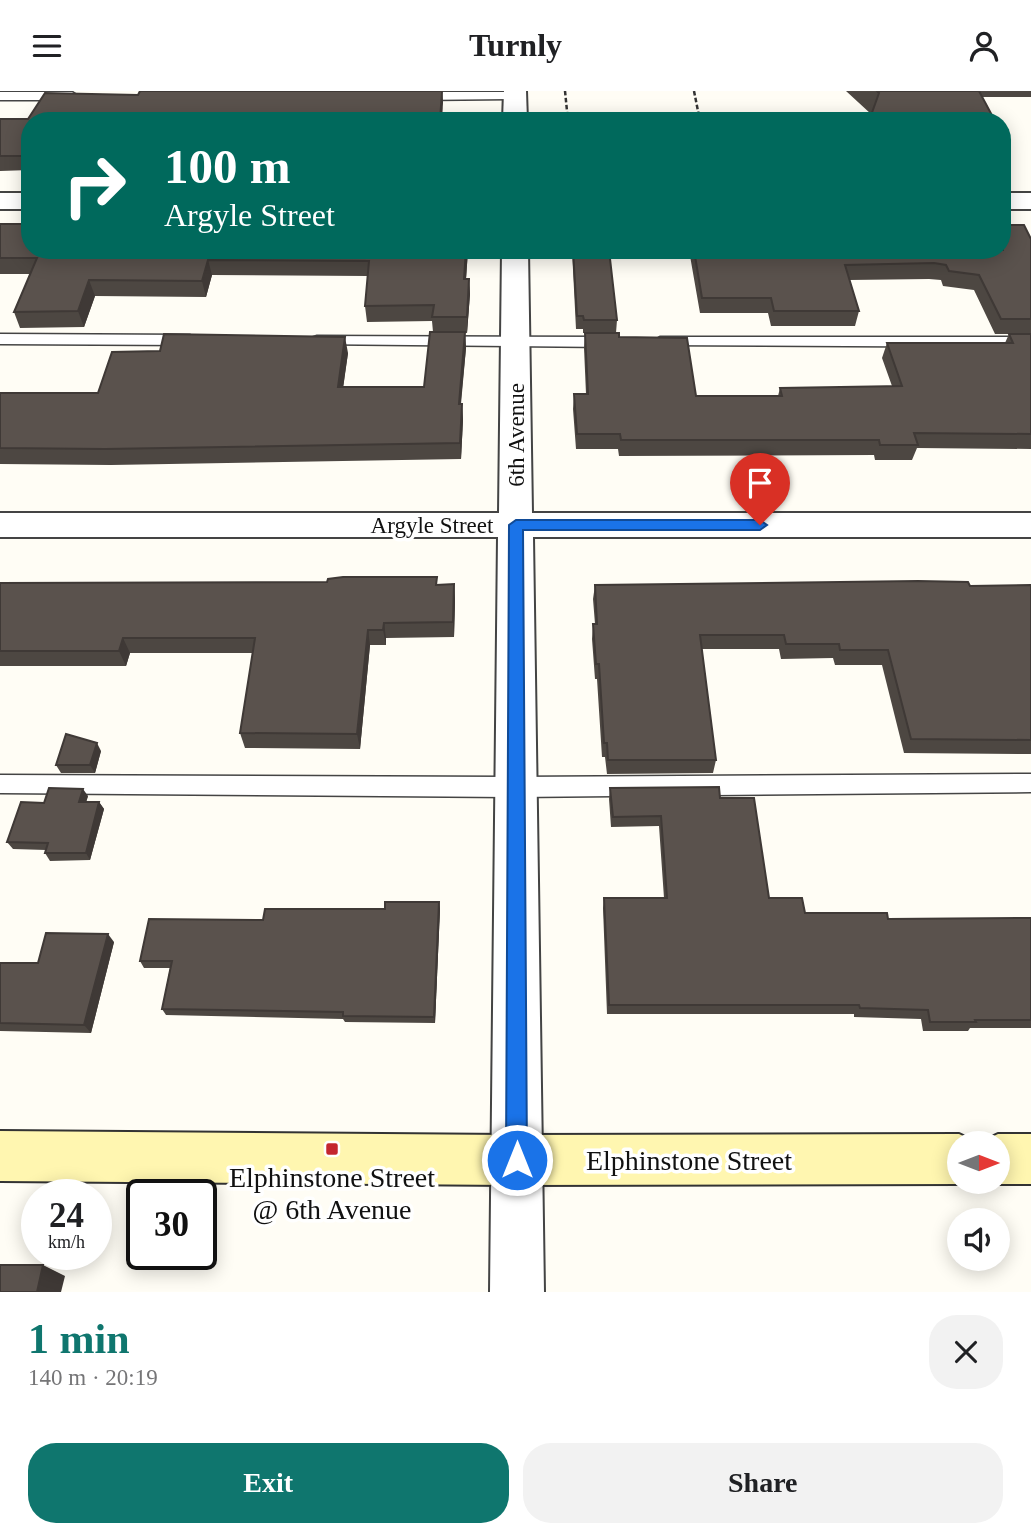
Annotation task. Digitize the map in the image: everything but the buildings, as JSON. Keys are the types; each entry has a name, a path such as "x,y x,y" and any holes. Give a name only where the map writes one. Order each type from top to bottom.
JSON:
{"street":[{"path":"515,93 515,112"},
{"path":"0,201 21,201"},
{"path":"1011,201 1031,201"},
{"name":"6th Avenue","path":"515,259 517,1292"},
{"name":"Argyle Street","path":"0,525 1031,525"},
{"name":"Elphinstone Street","path":"0,1156 517,1160 947,1159"},
{"path":"1010,1159 1031,1159"}],"lane":[{"path":"404,96 515,93"},
{"path":"0,96 83,96"},
{"path":"0,339 209,340"},
{"path":"306,341 1031,342"},
{"path":"0,784 516,787 1031,783"}],"path":[{"path":"565,91 567,112"},
{"path":"694,91 699,112"}],"place":[{"name":"Elphinstone Street @ 6th Avenue","path":"332,1149"}],"route":[{"path":"517,1160 516,525 760,525"}]}
